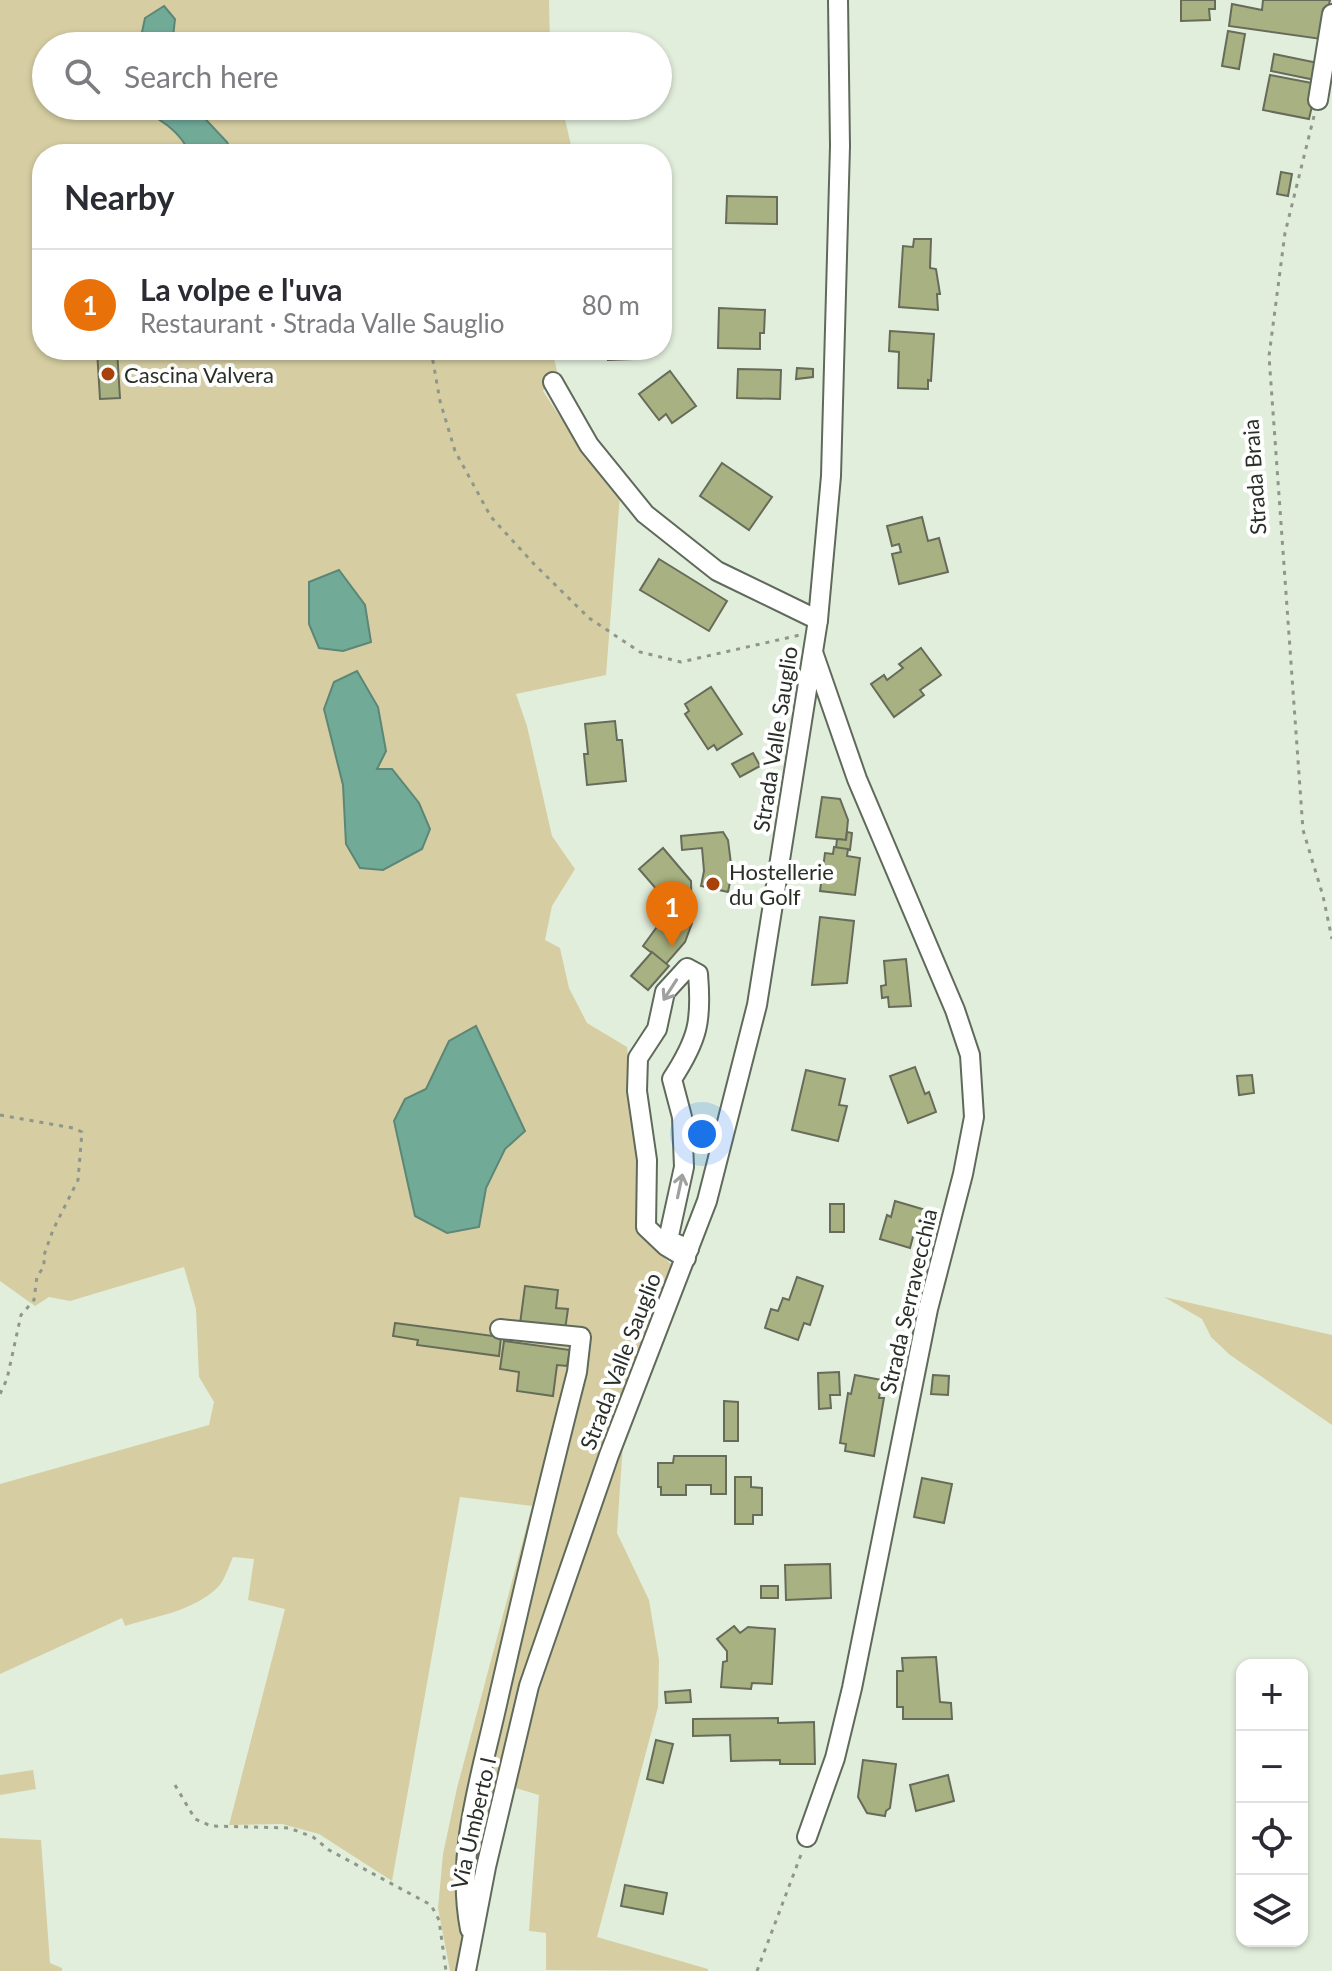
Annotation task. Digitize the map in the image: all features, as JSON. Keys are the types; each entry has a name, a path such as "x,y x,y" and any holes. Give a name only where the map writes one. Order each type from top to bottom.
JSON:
{"street":[{"name":"Strada Valle Sauglio","path":"529,1686 609,1455 707,1201 757,1005 817,626 831,476 840,146 838,0"},
{"path":"1318,100 1332,14"},
{"path":"553,382 589,445 645,514 717,571 817,626"},
{"name":"Strada Serravecchia","path":"807,1837 835,1758 852,1688 928,1309 963,1174 974,1117 970,1055 955,1010 857,779 813,652"},
{"path":"687,968 698,974 701,1010 692,1048 672,1079 682,1117 684,1167 668,1240 687,1253 666,1246 646,1227 647,1160 637,1091 638,1058 657,1029 665,992 687,968"},
{"path":"472,1939 465,1901 470,1831 526,1575 577,1372 581,1337 500,1329"},
{"name":"Via Umberto I","path":"466,1971 486,1867 529,1686"}],"path":[{"name":"Strada Braia","path":"1318,100 1285,233 1269,356 1303,830 1332,939"},
{"path":"433,360 440,401 455,451 491,517 589,618 640,652 681,662 817,626"},
{"path":"0,1115 82,1132 78,1180 53,1230 44,1255 44,1267 37,1276 34,1300 21,1315 7,1379 0,1394"},
{"path":"175,1785 195,1819 211,1826 289,1828 313,1837 329,1850 431,1905 439,1920 446,1971"},
{"path":"757,1971 807,1837"}],"shaded area":[{"path":"0,0 549,0 550,32 32,32 32,120 565,120 571,144 32,144 32,360 554,360 557,371 543,391 583,452 620,496 606,675 516,694 527,726 552,836 575,869 552,906 545,940 560,948 569,988 587,1023 627,1047 638,1136 639,1234 672,1265 581,1504 522,1680 459,1971 450,1971 438,1908 443,1854 457,1788 532,1506 460,1497 392,1881 319,1834 282,1824 229,1825 285,1609 248,1600 254,1559 233,1557 219,1586 187,1607 125,1626 122,1618 0,1674 0,1484 209,1425 214,1402 199,1377 196,1309 184,1267 70,1301 49,1297 35,1306 0,1281"},
{"path":"1164,1297 1332,1335 1332,1425 1230,1355 1211,1337 1202,1319"},
{"path":"623,1443 617,1533 649,1600 659,1660 658,1707 597,1937 708,1971 546,1970 546,1933 529,1931 539,1795 512,1787 549,1654"},
{"path":"33,1770 36,1789 0,1795 0,1775"},
{"path":"0,1838 41,1840 50,1963 62,1968 62,1971 0,1971"}],"water":[{"path":"164,6 175,19 174,32 142,32 145,18"},
{"path":"161,120 206,120 228,144 184,144"},
{"path":"339,570 365,605 371,642 343,651 319,648 309,624 309,582"},
{"path":"357,671 378,707 386,751 377,769 392,769 419,803 430,829 422,849 383,870 360,868 346,844 343,785 324,709 334,682"},
{"path":"476,1026 525,1131 505,1149 486,1188 479,1227 447,1233 415,1216 394,1121 405,1099 426,1089 449,1041"}],"building":[{"path":"1181,0 1215,0 1215,9 1209,9 1210,20 1181,21"},
{"path":"1263,0 1330,0 1321,39 1229,26 1232,4 1262,10"},
{"path":"1228,31 1245,34 1239,69 1222,66"},
{"path":"1274,54 1318,63 1315,80 1271,71"},
{"path":"1270,75 1317,84 1309,119 1263,110"},
{"path":"1281,172 1292,174 1288,196 1277,194"},
{"path":"727,196 777,197 777,224 726,223"},
{"path":"914,239 931,239 930,268 936,269 940,294 937,294 938,310 899,307 903,246 913,247"},
{"path":"719,308 765,310 760,349 718,348"},
{"path":"890,331 934,334 928,389 898,388 899,352 889,351"},
{"name":"Cascina Valvera","path":"98,360 118,360 120,398 100,399"},
{"path":"797,368 813,369 813,377 796,379"},
{"path":"738,369 781,370 780,399 737,398"},
{"path":"670,371 696,406 672,423 666,414 659,420 639,394"},
{"path":"722,463 772,497 749,530 700,496"},
{"path":"922,517 928,541 939,538 948,572 899,584 892,554 901,552 899,544 892,546 887,526"},
{"path":"659,559 727,601 709,631 640,590"},
{"path":"921,648 941,675 920,690 924,695 894,717 871,684 884,675 887,680 903,668 899,664"},
{"path":"711,687 742,734 717,750 714,745 708,749 685,714 689,711 685,704"},
{"path":"615,721 617,740 622,740 626,781 587,785 585,724"},
{"path":"753,753 760,766 740,777 732,764"},
{"path":"822,797 840,799 848,820 846,840 816,837"},
{"path":"723,832 728,840 732,872 728,892 701,886 704,871 702,848 682,850 681,836"},
{"path":"847,832 852,833 850,850 836,848 837,839 846,840"},
{"path":"834,847 848,849 847,856 860,858 855,895 820,891 825,853 833,854"},
{"path":"663,848 691,881 692,923 685,942 666,964 643,946 659,924 659,892 639,869"},
{"path":"820,917 854,921 847,983 812,985"},
{"path":"652,952 669,966 648,990 631,976"},
{"path":"906,959 911,1006 889,1007 888,997 882,998 881,986 886,985 884,961"},
{"path":"915,1067 936,1112 908,1123 890,1076"},
{"path":"806,1070 845,1079 839,1105 847,1106 838,1141 792,1130"},
{"path":"1252,1075 1254,1093 1239,1095 1237,1076"},
{"path":"895,1201 929,1211 922,1236 914,1233 910,1248 880,1239"},
{"path":"830,1204 844,1204 844,1232 830,1232"},
{"path":"797,1277 823,1286 810,1325 804,1323 798,1340 765,1328 771,1309 778,1311 783,1298 789,1300"},
{"path":"525,1286 558,1290 556,1308 568,1309 565,1330 520,1324"},
{"path":"395,1323 501,1337 499,1356 417,1345 418,1340 393,1336"},
{"path":"504,1341 570,1350 567,1366 557,1365 553,1396 517,1391 519,1372 500,1369"},
{"path":"839,1372 840,1395 830,1395 831,1408 819,1409 818,1373"},
{"path":"855,1375 882,1380 879,1398 884,1398 874,1456 845,1451 846,1444 840,1443 848,1393 851,1394"},
{"path":"933,1375 949,1376 948,1395 931,1394"},
{"path":"724,1401 738,1402 738,1441 724,1441"},
{"path":"674,1456 726,1456 726,1494 711,1494 711,1485 686,1485 686,1495 661,1495 658,1463 673,1463"},
{"path":"735,1477 751,1477 751,1487 762,1488 762,1515 753,1515 753,1524 735,1524"},
{"path":"922,1478 952,1484 944,1523 914,1517"},
{"path":"830,1564 831,1598 786,1600 785,1565"},
{"path":"761,1586 778,1586 778,1598 761,1598"},
{"path":"734,1626 740,1633 748,1627 775,1629 772,1684 752,1683 751,1689 721,1687 727,1651 717,1639"},
{"path":"936,1657 940,1702 951,1703 952,1719 903,1719 903,1707 897,1707 897,1671 903,1671 902,1658"},
{"path":"690,1690 691,1702 666,1703 665,1692"},
{"path":"778,1718 778,1723 814,1722 815,1764 780,1764 780,1760 731,1761 730,1735 693,1736 693,1719"},
{"path":"656,1740 673,1744 663,1783 647,1779"},
{"path":"863,1760 896,1764 890,1808 885,1816 867,1813 858,1797"},
{"path":"948,1775 954,1801 916,1811 910,1785"},
{"path":"625,1885 667,1893 663,1914 621,1906"}],"place":[{"name":"Cascina Valvera","path":"108,374"},
{"name":"Hostellerie du Golf","path":"713,884"},
{"name":"La volpe e l'uva","path":"672,947"}]}
